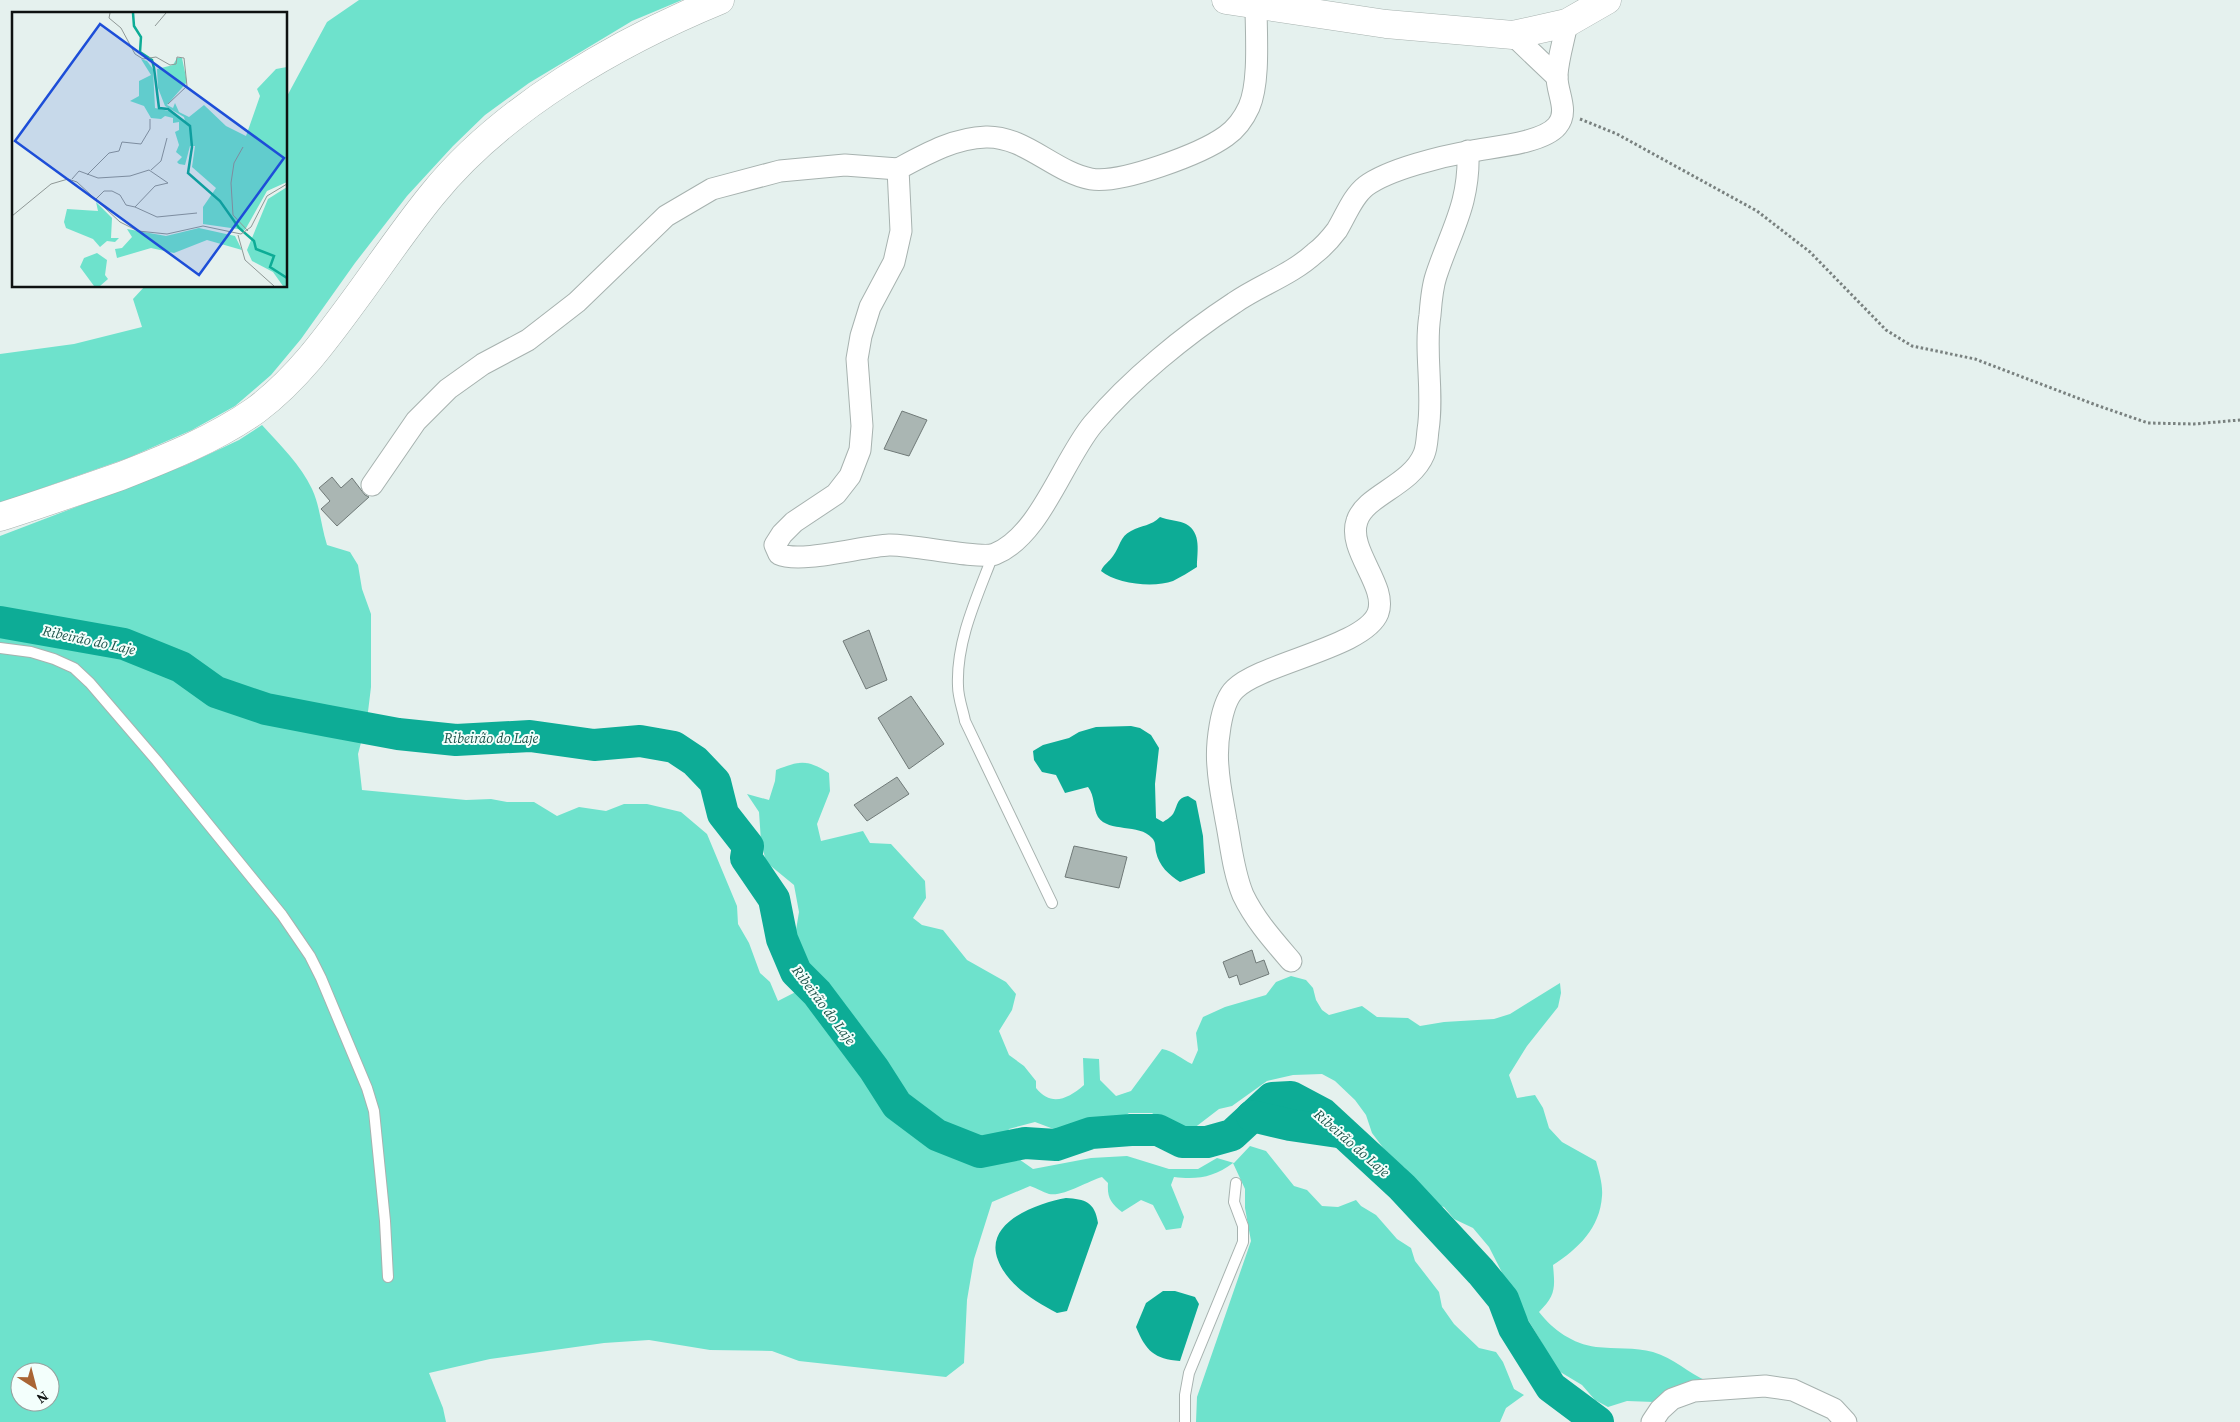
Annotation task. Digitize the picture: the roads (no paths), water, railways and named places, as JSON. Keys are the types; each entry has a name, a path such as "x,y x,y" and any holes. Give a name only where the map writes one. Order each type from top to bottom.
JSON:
{"main road":[{"path":"0,517 52,501 162,460 213,436 255,410 292,379 325,342 432,194 492,134 576,74 619,47 670,21 720,0"},
{"path":"1226,0 1386,24 1513,35 1567,23 1607,0"}],"street":[{"path":"372,484 416,421 448,389 483,364 528,340 577,302 666,216 712,189 780,171 845,165 898,168 959,140 988,137 1015,143 1066,171 1092,179 1122,176 1173,162 1226,136 1243,119 1255,89 1256,5"},
{"path":"898,168 901,231 894,262 870,307 856,360 862,426 860,450 850,476 836,494 794,522 776,541 776,549 779,554 786,558 891,545 993,555 1011,545 1028,527 1052,492 1070,458 1092,425 1125,391 1186,338 1235,302 1292,270 1315,254 1335,232 1364,188 1381,176 1468,152 1529,140 1556,129 1563,112 1557,77 1567,23"},
{"path":"1513,35 1557,77"},
{"path":"1291,961 1266,932 1256,917 1236,875 1217,765 1225,705 1234,690 1249,678 1307,657 1361,631 1378,612 1380,602 1374,581 1357,544 1355,528 1357,519 1364,510 1404,480 1416,468 1424,452 1431,411 1429,318 1436,278 1464,203 1469,171 1468,152"},
{"path":"1652,1422 1660,1410 1672,1399 1694,1391 1765,1386 1793,1390 1834,1409 1846,1422"}],"lane":[{"path":"993,555 966,627 958,662 958,689 965,721 1052,903"},
{"path":"0,648 31,652 54,659 74,668 90,683 158,761 282,915 310,956 322,978 367,1088 374,1110 385,1221 388,1277"},
{"path":"1185,1422 1189,1373 1242,1242 1243,1226 1234,1202 1236,1183"}],"waterway":[{"name":"Ribeirão do Laje","path":"0,622 124,644 181,667 216,692 266,709 398,734 456,740 530,736 594,745 640,741 674,747 695,761 715,782 723,814 748,846 746,858 774,899 782,939 796,972 817,993 874,1069 897,1105 937,1135 980,1152 1025,1143 1056,1145 1091,1133 1131,1130 1158,1130 1182,1142 1207,1142 1232,1135 1272,1098 1291,1097 1323,1114 1402,1187 1481,1272 1503,1299 1514,1328 1551,1387 1598,1422"},
{"path":"1252,1116 1290,1125 1338,1132"}]}
